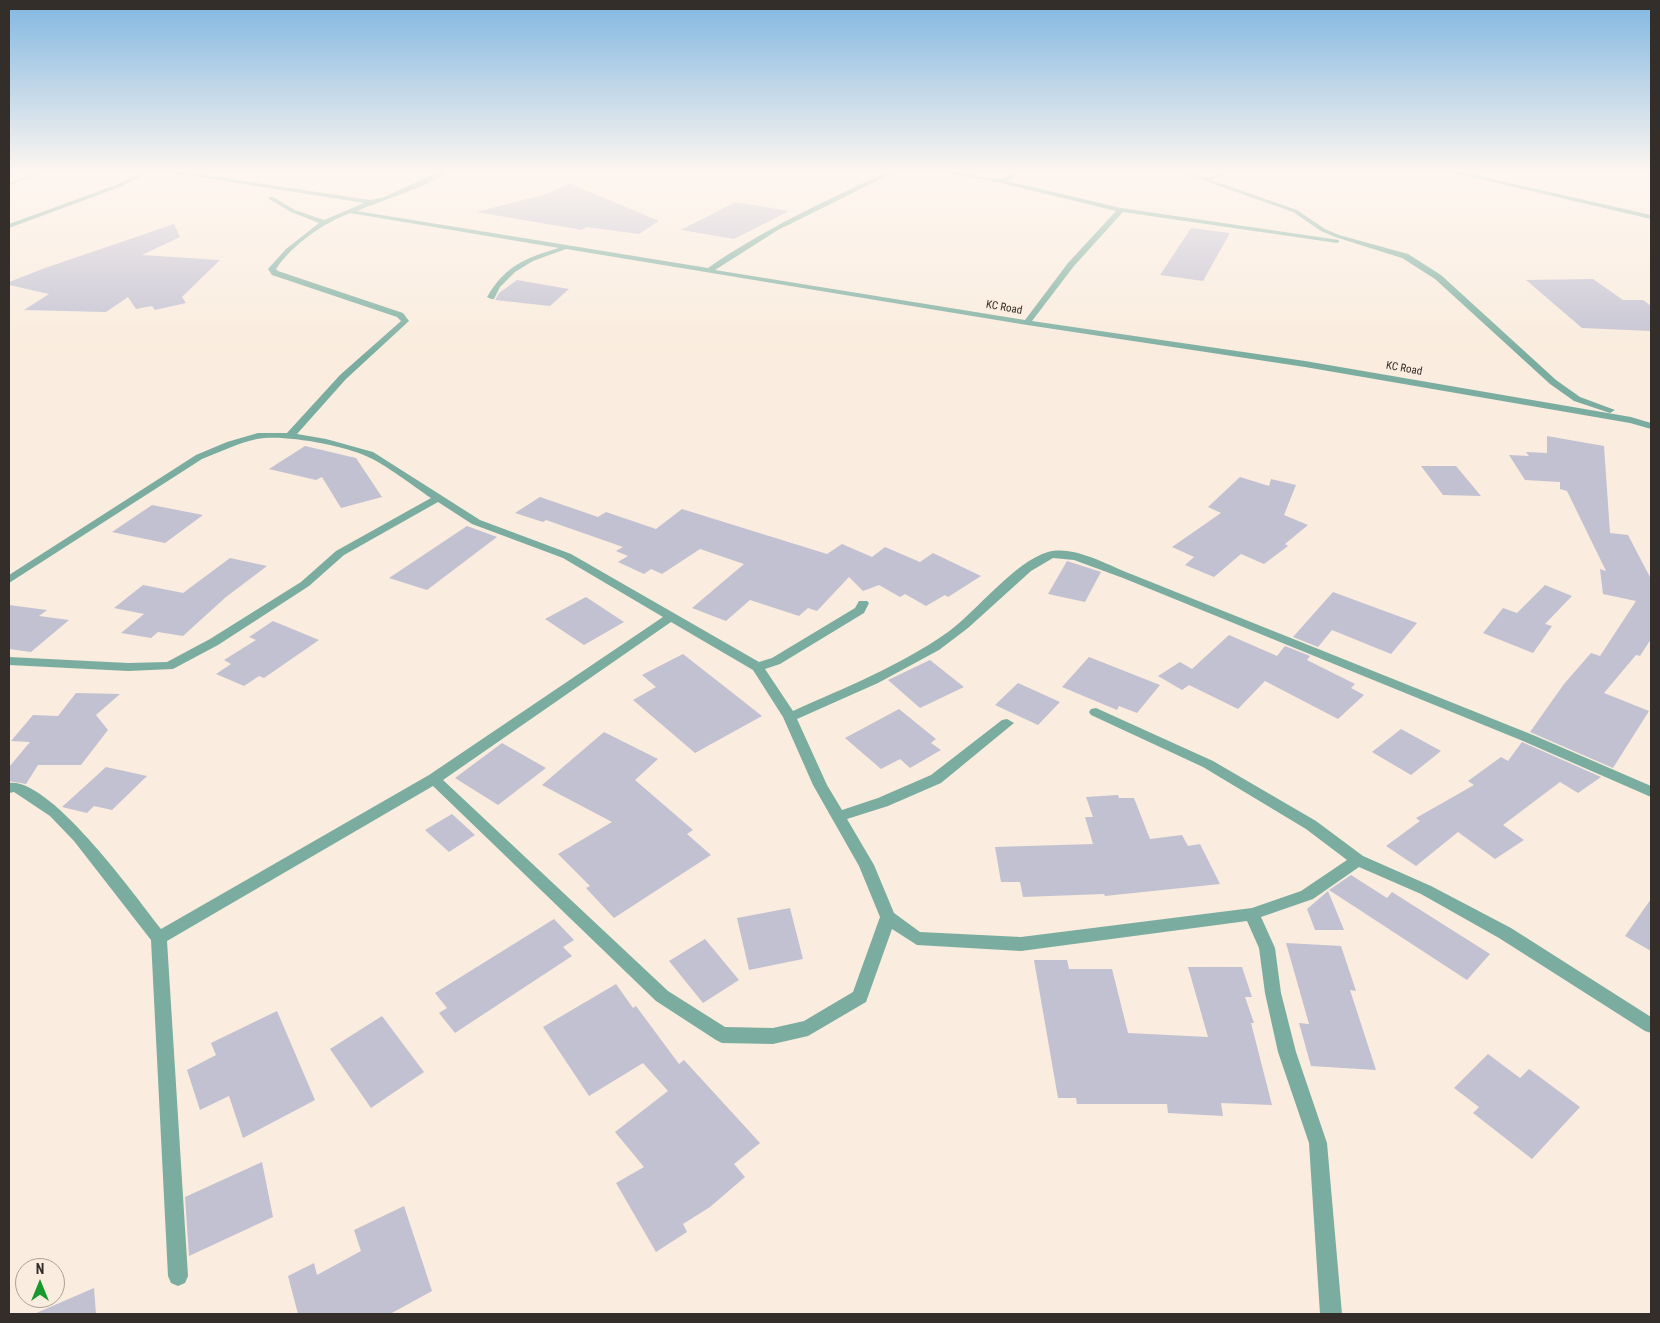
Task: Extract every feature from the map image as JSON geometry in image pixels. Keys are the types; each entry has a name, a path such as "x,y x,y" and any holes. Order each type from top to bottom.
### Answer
{"street":[{"path":"290,436 344,377 401,326 405,320 400,315 276,273 272,270 275,264 311,234"},
{"name":"KC Road","path":"481,234 1026,323 1305,364 1631,420 1651,426"},
{"path":"710,270 766,234"},
{"path":"1026,323 1059,276 1097,234"},
{"path":"1289,234 1362,244"},
{"path":"1333,234 1404,256 1438,277 1554,382 1577,399 1651,420"},
{"path":"492,297 500,280 513,270 527,261 566,248"},
{"path":"9,580 199,458 230,444 258,436 290,436 326,442 370,454 476,522 567,556 758,667 790,717 820,785 866,865 888,917 917,938 1021,944 1252,914 1307,895 1358,860"},
{"path":"9,661 128,667 169,666 214,642 304,584 340,552 438,498"},
{"path":"790,717 911,661 953,635 1035,562 1052,554 1072,556 1127,576 1502,727 1651,792"},
{"path":"758,667 776,661 860,610 863,603"},
{"path":"159,938 434,779 672,616"},
{"path":"1096,712 1208,764 1311,825 1358,860 1426,890 1505,933 1651,1026"},
{"path":"838,817 883,802 936,779 1008,723"},
{"path":"434,779 662,996 722,1034 773,1036 808,1028 860,997 888,917"},
{"path":"9,788 16,787 55,812 79,837 159,938 178,1276"},
{"path":"1252,914 1267,948 1274,993 1288,1052 1318,1143 1331,1314"}],"building":[{"path":"145,234 178,234 180,237 142,255 220,260 182,297 186,303 155,310 152,306 136,309 128,297 106,312 24,310 49,294 9,285 9,282"},
{"path":"703,234 744,234 734,239"},
{"path":"1187,234 1230,234 1203,281 1160,275"},
{"path":"1593,279 1623,300 1643,300 1651,306 1651,331 1582,328 1526,280"},
{"path":"517,280 569,289 550,306 495,300 499,293"},
{"path":"1547,436 1604,446 1610,533 1628,535 1651,579 1651,639 1640,656 1636,655 1604,693 1649,711 1613,768 1530,732 1564,684 1591,653 1600,656 1636,601 1603,594 1600,569 1606,571 1567,491 1560,489 1560,482 1525,480 1509,455 1529,456 1526,452 1547,453"},
{"path":"305,446 356,458 382,497 341,508 322,477 316,480 269,469"},
{"path":"1421,466 1456,466 1481,496 1443,495"},
{"path":"1240,477 1269,486 1271,479 1296,485 1284,515 1308,525 1285,544 1288,546 1264,564 1241,554 1214,577 1185,565 1194,557 1172,547 1221,513 1208,507"},
{"path":"540,497 598,517 606,512 656,529 682,509 827,554 842,544 872,557 885,547 920,562 933,553 981,576 948,597 945,595 926,606 905,594 900,597 879,585 863,591 849,577 817,611 808,608 799,616 750,600 726,621 692,608 744,564 700,549 662,574 651,569 644,574 618,562 628,556 616,551 623,547 546,520 543,522 515,513"},
{"path":"152,505 203,515 165,543 112,532"},
{"path":"467,526 497,537 427,590 389,578"},
{"path":"230,558 267,566 226,597 183,636 158,632 151,638 121,633 144,614 114,608 143,585 183,593"},
{"path":"1067,561 1101,572 1085,602 1048,594"},
{"path":"1545,585 1572,596 1545,624 1552,626 1533,653 1483,633 1503,608 1517,613"},
{"path":"1333,592 1417,623 1391,654 1332,630 1318,647 1293,637"},
{"path":"586,597 624,622 584,645 545,619"},
{"path":"9,605 47,610 39,616 69,620 31,652 9,649"},
{"path":"273,621 319,640 264,678 259,676 244,686 216,674 231,664 224,660 256,640 249,637"},
{"path":"1229,635 1277,656 1285,646 1310,656 1307,660 1355,684 1351,688 1364,695 1338,719 1265,681 1238,709 1189,685 1182,690 1158,676 1180,662 1192,669"},
{"path":"683,654 762,716 695,753 633,700 656,687 642,675"},
{"path":"1089,657 1160,685 1137,713 1119,706 1117,710 1062,687"},
{"path":"930,660 964,687 920,708 888,680"},
{"path":"1018,683 1060,702 1038,725 995,705"},
{"path":"76,693 120,694 96,715 108,730 81,765 38,765 26,784 9,781 9,767 30,742 11,741 33,715 58,716"},
{"path":"899,709 936,739 931,743 941,750 910,768 900,759 881,769 845,738"},
{"path":"1401,729 1441,751 1411,775 1372,752"},
{"path":"604,732 658,759 635,780 693,830 687,834 711,855 614,918 586,888 590,886 558,854 612,822 542,785"},
{"path":"1522,742 1601,777 1578,793 1560,782 1503,825 1524,840 1495,859 1458,832 1416,866 1386,846 1420,821 1416,818 1474,785 1468,781 1501,757 1508,761"},
{"path":"502,743 546,768 498,805 455,778"},
{"path":"106,767 147,776 112,810 94,806 87,813 62,807"},
{"path":"1118,795 1119,798 1134,798 1150,839 1182,835 1188,846 1200,844 1220,884 1105,896 1104,894 1023,897 1020,882 1001,882 995,847 1093,844 1085,817 1093,817 1086,797"},
{"path":"452,814 475,835 449,852 425,830"},
{"path":"1351,875 1387,898 1392,892 1490,954 1467,980 1329,890"},
{"path":"1328,891 1344,930 1315,930 1307,909"},
{"path":"1651,899 1651,951 1625,936"},
{"path":"790,908 803,959 749,970 737,918"},
{"path":"554,919 574,940 563,947 572,956 455,1033 439,1013 447,1008 435,993"},
{"path":"705,939 739,980 703,1003 669,961"},
{"path":"1286,943 1341,946 1356,991 1350,990 1376,1070 1311,1066 1299,1023 1309,1024"},
{"path":"1034,960 1067,960 1069,969 1112,969 1128,1033 1208,1037 1188,967 1242,967 1252,997 1245,997 1254,1023 1251,1023 1272,1105 1221,1103 1223,1116 1168,1113 1167,1104 1077,1104 1076,1098 1058,1098"},
{"path":"616,984 633,1008 636,1006 679,1064 684,1060 760,1143 734,1164 745,1177 710,1207 683,1224 687,1232 656,1252 616,1183 644,1167 615,1132 668,1091 643,1063 589,1096 543,1027"},
{"path":"277,1011 315,1100 243,1138 229,1096 200,1110 187,1070 216,1055 211,1043"},
{"path":"382,1016 424,1072 371,1108 330,1049"},
{"path":"1488,1054 1520,1078 1529,1069 1580,1107 1532,1159 1473,1113 1479,1107 1454,1088"},
{"path":"262,1162 273,1217 189,1256 185,1197"},
{"path":"404,1206 432,1291 390,1314 298,1314 288,1276 314,1263 317,1275 361,1251 354,1230"},
{"path":"94,1288 96,1314 34,1314 48,1308 65,1308 65,1301"}]}
